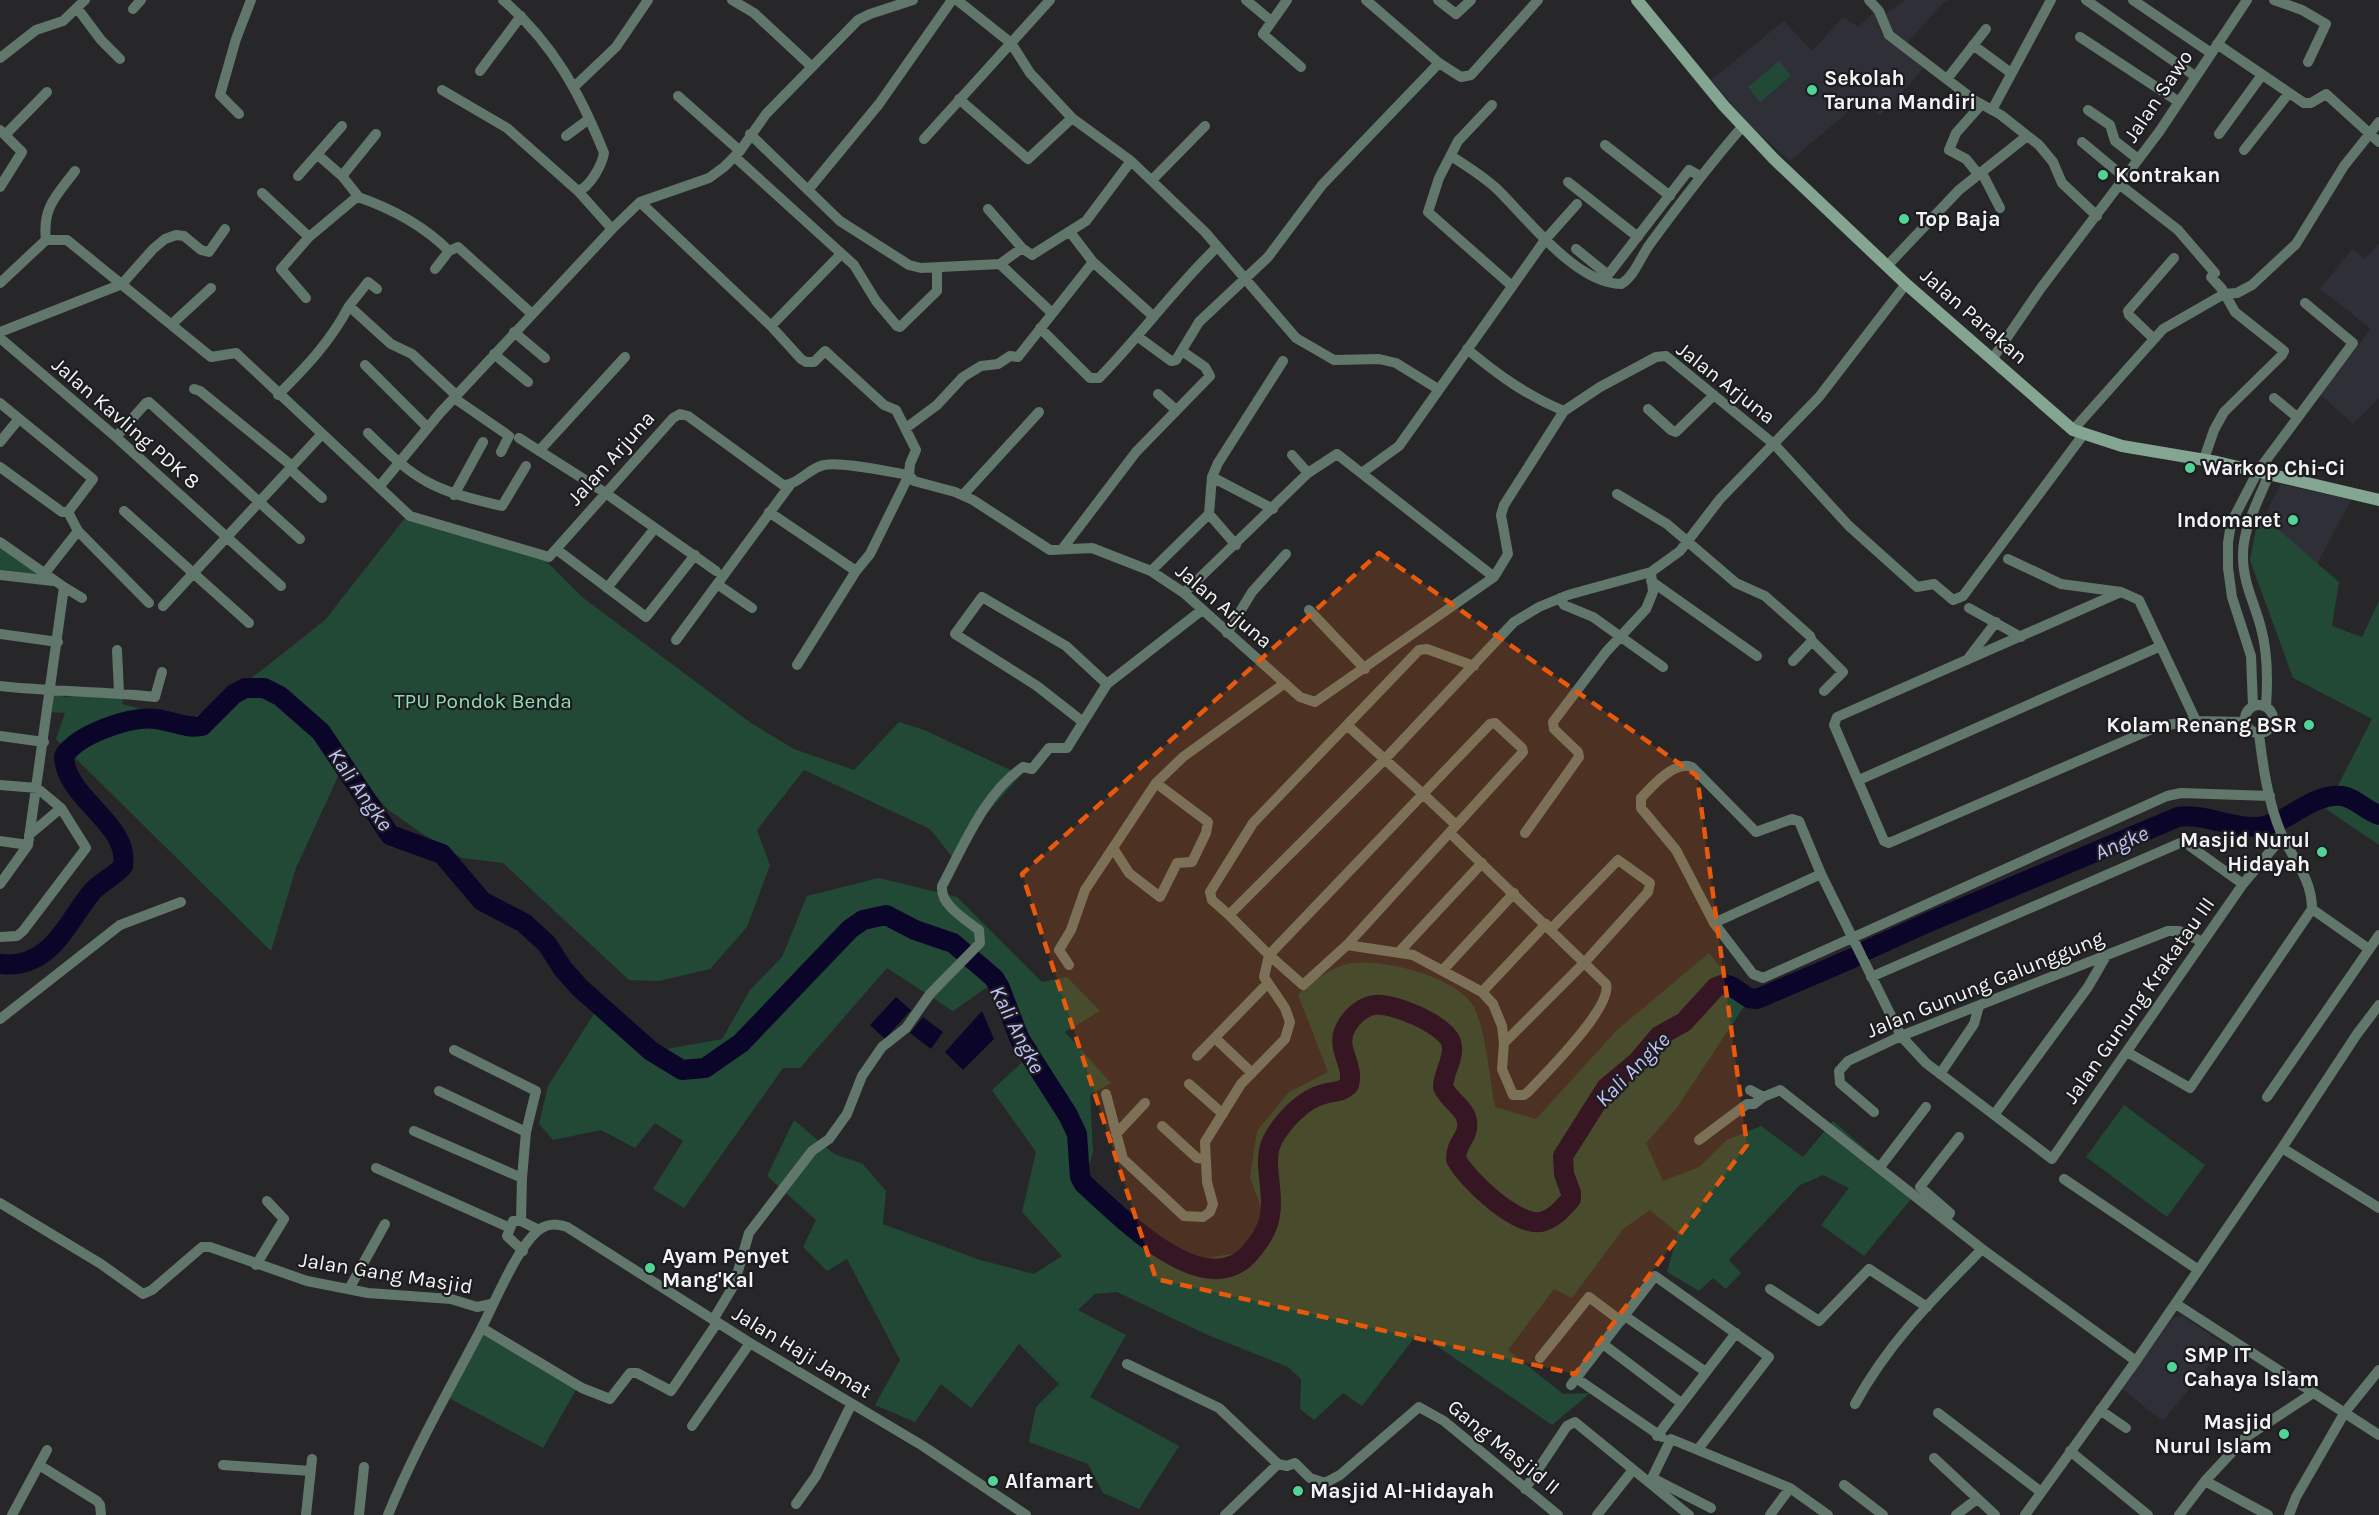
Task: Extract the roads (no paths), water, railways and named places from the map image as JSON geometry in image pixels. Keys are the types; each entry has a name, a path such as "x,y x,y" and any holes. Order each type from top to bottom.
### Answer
{"street":[{"path":"239,114 220,94 236,39 251,0"},
{"path":"502,0 521,16 555,56 574,86 604,155 597,171 583,189 578,191"},
{"path":"574,86 616,47 648,0"},
{"path":"732,0 754,13 811,66"},
{"path":"379,487 427,427 514,332 640,202 709,178 737,154 750,134 811,66 858,20 877,5 913,0"},
{"path":"808,190 879,104 952,0"},
{"path":"957,0 1011,43 1030,73 1072,118 1131,161 1205,232 1216,248 1246,279 1296,339 1340,362 1387,359 1438,389"},
{"path":"924,139 1050,0"},
{"path":"1246,0 1270,20"},
{"path":"1287,0 1270,20 1263,35 1301,67"},
{"path":"1366,0 1439,63 1461,77 1471,75 1538,0"},
{"path":"1438,0 1456,14 1471,0"},
{"name":"Jalan Parakan","path":"1637,0 1742,126 1906,284 2078,433 2138,450 2204,459 2379,500"},
{"path":"1869,0 1879,11 1889,35 2027,136 2050,158 2062,183 2097,216"},
{"path":"2000,208 1981,174 1966,159 1949,150 1956,133 1986,107 2011,73 2051,0"},
{"path":"2086,0 2195,76"},
{"path":"2133,0 2308,104 2326,94 2379,142"},
{"name":"Jalan Sawo","path":"1993,358 2041,288 2097,216 2179,102 2247,0"},
{"path":"2274,0 2302,10 2326,24 2308,62"},
{"path":"0,58 27,36 63,21 81,4 101,40 120,59"},
{"path":"480,71 521,16"},
{"path":"1947,79 1986,29"},
{"path":"2080,37 2179,102"},
{"path":"1973,45 2011,73"},
{"path":"1137,336 1171,361 1176,360 1198,322 1246,279 1275,249 1322,185 1439,63"},
{"path":"2219,134 2262,75"},
{"path":"442,90 507,128 578,191 612,229"},
{"path":"0,187 22,152 2,132 47,92"},
{"path":"2244,150 2289,93"},
{"path":"678,96 854,265 876,301 898,327 937,291 937,268"},
{"path":"959,99 1028,159 1072,118"},
{"path":"1492,105 1458,141 1439,178 1428,212 1512,286"},
{"path":"2088,110 2110,125 2115,141 2138,159"},
{"path":"566,136 589,119"},
{"path":"1775,446 1842,519 1917,587 1934,584 1953,600 1963,597 2078,433 2153,338 2172,323 2224,294 2237,293 2252,285 2296,244 2330,186 2379,122"},
{"path":"298,176 342,126"},
{"path":"1152,180 1205,126"},
{"path":"1451,156 1497,189 1545,240 1592,275 1613,284 1623,284 1700,176 1742,126"},
{"path":"342,176 376,134"},
{"path":"750,134 840,221 898,260 915,267 937,268 1000,264 1022,248"},
{"path":"1887,266 1959,190 2027,136"},
{"path":"2082,142 2188,239 2215,273 2211,277 2235,312 2284,352 2223,412 2204,459"},
{"path":"1605,145 1670,196"},
{"path":"318,155 342,176 358,197 388,207 430,232 449,251"},
{"path":"988,209 1022,248 1032,255 1086,221 1131,161"},
{"path":"1576,249 1608,274 1689,170 1700,176"},
{"path":"46,240 45,217 49,207 75,171"},
{"path":"1568,182 1638,237"},
{"path":"262,193 309,237"},
{"path":"306,298 280,270 309,237 358,197"},
{"path":"640,202 806,362 814,362 825,351 884,405 896,410 916,450 909,464 909,475 870,554 856,571 797,665"},
{"path":"1363,472 1396,449 1545,240 1577,204"},
{"path":"0,332 122,284 165,239 176,235 184,236 201,250 209,252 225,229"},
{"path":"1070,232 1093,262 1153,316"},
{"path":"0,283 46,240 67,240 173,323 212,357 236,353 278,395 410,516 553,553 646,617 695,555"},
{"path":"435,269 455,246 532,314"},
{"path":"1040,328 1090,378 1095,380 1123,354 1182,281 1216,248"},
{"path":"771,326 841,255"},
{"path":"2153,338 2128,315 2128,311 2174,258"},
{"path":"906,428 937,405 963,377 981,366 998,364 1010,356 1018,357 1093,262"},
{"path":"1000,264 1052,313"},
{"path":"278,395 311,363 368,282 377,289"},
{"name":"Jalan Arjuna","path":"1229,915 1385,759 1514,622 1560,598 1651,576 1670,561 1689,541 1720,499 1775,446 1837,377 1906,284"},
{"path":"173,323 211,288"},
{"path":"2253,706 2251,656 2232,597 2228,568 2228,543 2232,523 2297,417 2353,343 2306,303"},
{"path":"349,306 392,344 412,354 455,397 508,436 501,452"},
{"path":"514,332 545,358"},
{"name":"Jalan Kavling PDK 8","path":"0,338 116,437 281,586"},
{"path":"1467,349 1506,381 1530,396 1564,411"},
{"path":"1063,548 1136,452 1175,409 1204,385 1210,376 1205,367 1182,351"},
{"path":"494,354 528,382"},
{"name":"Jalan Arjuna","path":"553,553 604,492 673,418 680,414 688,416 783,485 790,485 809,471 827,464 909,475 915,481 963,495 1050,550 1092,548 1152,571 1184,593 1300,697 1315,702 1494,577 1508,555 1501,515 1504,505 1564,411 1600,387 1659,356 1666,356 1775,446"},
{"path":"539,450 625,357"},
{"path":"1152,571 1209,514 1212,477 1218,463 1283,362"},
{"path":"365,365 427,427"},
{"path":"194,389 200,391 291,467 322,498"},
{"path":"1158,394 1175,409"},
{"path":"1648,409 1676,432 1714,395"},
{"path":"2274,398 2297,417"},
{"path":"116,437 149,402 300,539"},
{"path":"0,403 93,479 68,512"},
{"path":"963,495 1040,412"},
{"path":"0,442 18,420"},
{"path":"368,433 398,463 430,486 454,495 502,506 526,466"},
{"path":"163,606 321,435"},
{"path":"519,438 604,492 716,571"},
{"path":"454,495 483,442"},
{"path":"1184,593 1308,473 1337,454 1363,472 1494,577"},
{"path":"1292,455 1308,473"},
{"path":"0,467 62,512 68,512"},
{"path":"2264,473 2247,528 2242,558 2248,590 2261,627 2266,652 2266,706 2273,713 2274,723 2268,731 2259,734 2250,730 2245,722 2246,712 2253,706 2266,706"},
{"path":"1212,477 1273,509"},
{"path":"676,640 790,485"},
{"path":"1617,494 1655,515 1689,541 1736,583 1765,596 1810,636 1812,641 1843,672 1824,691"},
{"path":"124,511 249,623"},
{"path":"68,512 78,531 149,603"},
{"path":"769,512 856,571"},
{"path":"1209,514 1236,545"},
{"path":"607,588 655,528"},
{"path":"45,573 78,531"},
{"path":"0,542 82,598"},
{"path":"1227,633 1252,592 1286,554"},
{"path":"2008,559 2061,584 2121,592 2141,602 2196,721"},
{"path":"0,575 60,584"},
{"path":"1525,833 1579,757 1578,752 1554,729 1553,723 1619,637 1649,604 1653,592 1651,576"},
{"path":"1651,576 1757,656"},
{"path":"28,840 58,642 60,584"},
{"path":"717,584 752,608"},
{"path":"2121,592 1837,717 1834,725 1884,841 1889,843 2159,726 2196,721 2245,722"},
{"path":"1083,723 1037,686 955,634 982,597 1066,646 1107,684"},
{"path":"1560,598 1564,605 1593,617 1663,667"},
{"path":"1969,608 2021,637"},
{"path":"482,1328 582,1388 610,1399 630,1373 637,1373 670,1390 715,1321 734,1285 749,1233 812,1151 829,1139 847,1114 862,1076 882,1047 906,1028 930,994 963,963 980,943 979,930 945,901 941,893 942,886 984,808 1010,776 1023,767 1032,768 1048,748 1067,748 1107,684 1132,662 1202,610"},
{"path":"1309,610 1365,669"},
{"path":"1966,661 1996,622"},
{"path":"0,634 58,642"},
{"path":"1793,661 1812,641"},
{"path":"1859,780 2161,646"},
{"path":"1106,1094 1123,1159 1184,1216 1203,1217 1210,1212 1213,1204 1205,1142 1241,1084 1285,1039 1290,1022 1285,1008 1263,977 1269,955 1490,724 1497,724 1522,748 1523,753 1347,945 1303,985 1269,955 1212,900 1210,892 1253,823 1422,649 1474,666"},
{"path":"117,650 118,693"},
{"path":"0,686 51,692 156,696 162,672"},
{"path":"1069,966 1059,950 1071,930 1085,890 1156,783 1183,757 1285,684"},
{"path":"1347,725 1423,794 1482,863 1585,962 1606,984 1606,994 1585,1031 1524,1095 1513,1095 1504,1078 1504,1042 1497,1012 1482,992 1443,970 1400,951 1347,945"},
{"path":"2127,1052 2190,1088 2312,909 2310,887 2281,833 2275,815 2263,769 2259,734"},
{"path":"0,736 44,742"},
{"path":"2106,956 2088,987 1994,1115 1940,1074 1901,1036 1852,939 1821,874 1800,821 1792,819 1756,832 1692,767 1683,764 1676,767 1642,796 1639,804 1676,850 1714,923 1753,974 1759,977 1852,939 2167,796 2181,793 2270,796"},
{"path":"1113,848 1129,873 1160,897 1177,863 1192,862 1206,833 1208,822 1156,783"},
{"path":"0,784 37,788 61,808 85,844 85,852 23,931 17,936 0,937"},
{"path":"0,884 28,840 61,808"},
{"name":"Jalan Gunung Krakatau III","path":"1994,1115 2052,1159 2281,833"},
{"path":"0,841 28,840"},
{"path":"1871,977 2180,843 2187,844 2243,884"},
{"path":"1482,992 1617,861 1621,860 1650,883 1648,892 1585,962 1504,1042"},
{"path":"1400,951 1482,863"},
{"path":"1714,923 1821,874"},
{"path":"1443,970 1514,893"},
{"path":"0,1019 120,924 181,902"},
{"path":"2312,909 2369,949"},
{"name":"Jalan Gunung Galunggung","path":"1874,1112 1843,1088 1840,1083 1839,1071 1848,1061 1901,1036 2172,930 2203,942"},
{"path":"2267,1097 2379,935"},
{"path":"1197,1056 1268,983"},
{"path":"2025,1515 2176,1304 2197,1269 2379,1005"},
{"path":"1940,1074 1974,1024 1979,1006"},
{"path":"1215,1038 1252,1073"},
{"path":"454,1050 535,1089 536,1094 526,1132 521,1221"},
{"path":"1189,1084 1223,1114"},
{"path":"1750,1090 1763,1097"},
{"path":"1699,1140 1747,1104 1754,1104 1763,1097 1780,1090 1982,1249 2136,1361"},
{"path":"439,1091 526,1132"},
{"path":"1116,1134 1145,1103"},
{"path":"1880,1167 1926,1107"},
{"path":"1162,1126 1197,1158 1206,1159"},
{"path":"414,1131 522,1179"},
{"path":"1945,1220 1950,1213 1920,1186 1959,1137"},
{"path":"2282,1148 2379,1208"},
{"path":"376,1168 508,1227"},
{"path":"2064,1179 2197,1269"},
{"path":"256,1265 285,1219 267,1201"},
{"name":"Jalan Gang Masjid","path":"0,1203 100,1264 143,1294 152,1290 202,1247 210,1247 295,1279 383,1295 451,1299 477,1307 491,1304"},
{"path":"388,1515 420,1439 482,1328 491,1304 538,1230 521,1221 513,1221 508,1227 507,1236 523,1251"},
{"path":"349,1289 385,1224"},
{"name":"Jalan Haji Jamat","path":"538,1230 552,1224 567,1227 750,1343 923,1446 1026,1515"},
{"path":"1855,1404 1890,1347 1982,1249"},
{"path":"1770,1288 1819,1321 1869,1269 1927,1306"},
{"path":"1699,1448 1769,1357 1655,1276 1574,1382 1657,1436 1699,1448 1790,1488 1828,1515"},
{"path":"1540,1358 1589,1297 1706,1372"},
{"path":"2176,1304 2379,1435"},
{"path":"1657,1436 1736,1333"},
{"path":"692,1426 750,1343"},
{"path":"1603,1344 1681,1403"},
{"path":"1127,1364 1219,1408 1278,1464 1225,1515"},
{"path":"2289,1515 2296,1497 2345,1412 2379,1370"},
{"path":"2179,1515 2205,1481 2251,1432 2313,1393"},
{"path":"796,1504 816,1476 851,1405"},
{"name":"Gang Masjid II","path":"1278,1464 1287,1466 1295,1463 1310,1478 1325,1483 1340,1475 1419,1407 1444,1420 1558,1515"},
{"path":"2100,1410 2126,1428"},
{"path":"1938,1413 2041,1492"},
{"path":"1525,1489 1570,1422 1578,1423 1632,1471 1689,1515"},
{"path":"1671,1439 1652,1478 1711,1508"},
{"path":"16,1514 47,1450"},
{"path":"2070,1451 2140,1513"},
{"path":"1934,1458 1995,1515"},
{"path":"39,1465 97,1501 102,1509 101,1515"},
{"path":"223,1465 311,1465 306,1515"},
{"path":"359,1515 364,1467"},
{"path":"1598,1515 1632,1471"},
{"path":"2205,1481 2268,1515"},
{"path":"1844,1485 1883,1515"},
{"path":"1770,1515 1790,1488"},
{"path":"1956,1515 1977,1499"}],"waterway":[{"name":"Kali Angke","path":"0,964 17,964 43,953 64,932 91,893 123,866 123,851 117,837 75,785 67,771 64,756 71,748 92,734 133,720 156,719 185,726 202,726 234,694 245,688 264,688 280,696 321,732 390,835 442,854 482,901 524,923 547,944 563,969 580,988 651,1051 682,1070 705,1068 741,1043 850,929 863,920 886,915 915,930 953,943 994,978 1000,988 1020,1040 1068,1115 1077,1134 1080,1177 1084,1184 1139,1233 1162,1249 1185,1262 1208,1269 1229,1267 1248,1255 1262,1236 1269,1221 1271,1206 1268,1157 1273,1139 1282,1125 1301,1106 1316,1097 1340,1091 1349,1085 1350,1077 1343,1049 1343,1035 1351,1020 1365,1008 1374,1005 1393,1007 1417,1016 1439,1028 1446,1035 1451,1042 1452,1053 1443,1087 1467,1121 1466,1132 1456,1159 1470,1178 1493,1200 1519,1217 1541,1222 1554,1216 1571,1199 1564,1174 1563,1156 1606,1088 1637,1062 1659,1036 1684,1022 1716,987 1724,984 1731,986 1749,998 1757,999 1853,958"},
{"name":"Angke","path":"1867,950 2178,817 2198,817 2256,827 2278,821 2308,804 2330,796 2352,799 2379,815"}],"place":[{"name":"Sekolah Taruna Mandiri","path":"1812,90"},
{"name":"Kontrakan","path":"2103,175"},
{"name":"Top Baja","path":"1904,219"},
{"name":"Warkop Chi-Ci","path":"2190,468"},
{"name":"Indomaret","path":"2293,520"},
{"name":"Kolam Renang BSR","path":"2309,725"},
{"name":"Masjid Nurul Hidayah","path":"2322,852"},
{"name":"Ayam Penyet Mang'Kal","path":"650,1268"},
{"name":"SMP IT Cahaya Islam","path":"2172,1367"},
{"name":"Masjid Nurul Islam","path":"2284,1434"},
{"name":"Alfamart","path":"993,1481"},
{"name":"Masjid Al-Hidayah","path":"1298,1491"}],"park label":[{"name":"TPU Pondok Benda","path":"483,701"}]}
